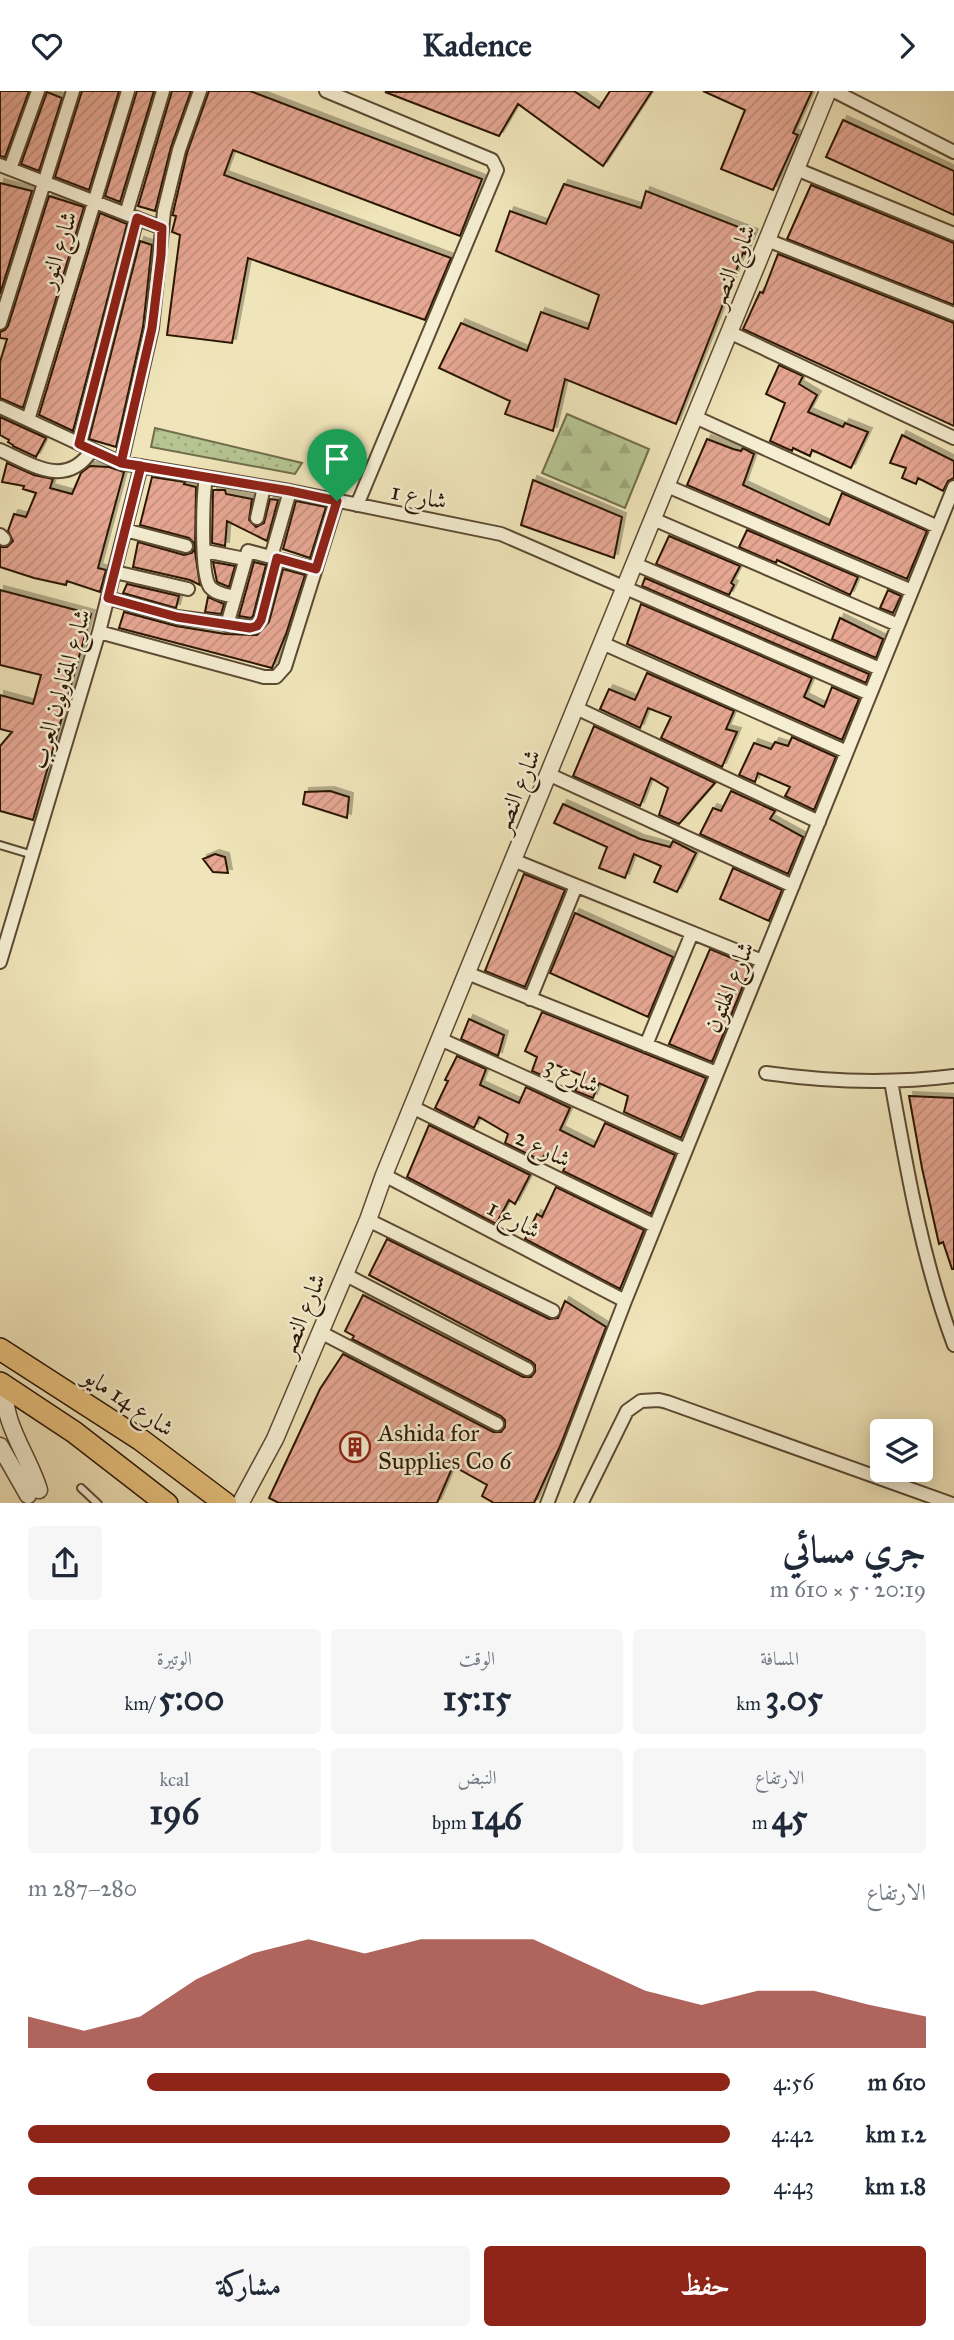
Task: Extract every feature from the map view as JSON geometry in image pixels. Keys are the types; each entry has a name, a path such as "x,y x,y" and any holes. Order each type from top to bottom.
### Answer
{"main road":[{"name":"شارع 14 مايو","path":"0,1349 141,1440 226,1503"},
{"path":"3,1385 74,1432 167,1503"}],"street":[{"path":"38,91 5,167 162,228"},
{"path":"0,323 73,91"},
{"name":"شارع النور","path":"28,420 128,91"},
{"path":"79,444 163,91"},
{"path":"121,463 152,328 162,228 179,150 200,91"},
{"path":"326,91 486,157 496,164 497,170 357,505"},
{"name":"شارع النصر","path":"240,1503 275,1439 368,1220 384,1175 828,91"},
{"path":"834,91 954,152"},
{"path":"796,169 954,234"},
{"path":"767,240 954,314"},
{"path":"729,332 954,438"},
{"name":"شارع 1","path":"0,407 121,463 290,491 501,534 870,694"},
{"path":"695,417 938,527"},
{"path":"0,450 40,468 60,472 79,465 92,450"},
{"name":"شارع المقاولون العرب","path":"0,962 99,632 141,466"},
{"path":"206,477 202,515 205,573 209,585 219,593 235,597"},
{"path":"667,486 912,591"},
{"path":"257,518 264,487"},
{"name":"شارع الهلتون","path":"547,1503 655,1226 954,487"},
{"path":"108,598 177,617 250,628 257,626 261,620 290,491"},
{"path":"99,632 264,677 276,677 285,667 337,501"},
{"path":"653,519 898,625"},
{"path":"125,530 186,546"},
{"path":"205,551 245,559"},
{"path":"227,625 249,551 316,569"},
{"path":"635,564 880,670"},
{"path":"115,572 188,589"},
{"path":"602,643 847,752"},
{"path":"576,708 819,822"},
{"path":"548,774 793,885"},
{"path":"513,860 762,961"},
{"path":"530,999 576,885"},
{"path":"646,1045 692,933"},
{"path":"467,974 717,1073"},
{"name":"شارع 3","path":"440,1039 686,1150"},
{"path":"766,1073 828,1080 891,1081 954,1076"},
{"path":"891,1081 921,1236 954,1345"},
{"name":"شارع 2","path":"412,1107 655,1226"},
{"name":"شارع 1","path":"384,1175 625,1301"},
{"path":"368,1220 553,1311"},
{"path":"344,1274 527,1369"},
{"path":"320,1332 497,1425"},
{"path":"3,1385 5,1417 36,1499"},
{"path":"582,1503 622,1418 633,1405 650,1399 667,1402 952,1503"},
{"path":"0,1446 36,1499"}],"lane":[{"path":"0,845 33,855"},
{"path":"81,1488 98,1503"}],"green space":[{"path":"567,414 649,449 625,508 542,473"},
{"path":"155,428 302,463 295,474 151,447"}],"building":[{"path":"0,91 29,91 5,157 0,156"},
{"path":"82,91 119,91 89,190 55,177"},
{"path":"137,91 154,91 120,202 105,196"},
{"path":"172,91 191,91 171,147 155,211 138,206"},
{"path":"209,91 250,91 482,179 460,236 233,150 224,175 451,258 425,320 248,258 232,343 167,335 180,235 172,232 176,216 172,215 187,153"},
{"path":"574,91 599,108 610,91 652,91 603,166 518,104 499,136 385,92"},
{"path":"703,91 812,91 793,133 798,135 773,190 721,169 745,110"},
{"path":"47,92 62,98 39,171 21,164"},
{"path":"843,120 954,171 954,215 826,157"},
{"path":"0,183 32,191 0,294"},
{"path":"564,184 641,208 646,191 754,233 745,254 743,253 676,424 565,379 553,431 505,414 510,401 439,368 461,323 527,351 541,312 588,329 599,295 496,251 510,211 546,224"},
{"path":"811,185 954,243 954,305 787,239"},
{"path":"49,196 84,207 23,408 0,398 0,362 7,339 0,338 0,332 8,326"},
{"path":"100,213 127,224 73,431 39,415"},
{"path":"140,241 152,245 143,327 116,447 89,439"},
{"path":"778,254 954,323 954,426 743,329 760,292 763,293"},
{"path":"779,365 803,376 799,384 817,395 808,412 843,427 845,423 868,432 851,468 812,450 810,456 770,441 785,403 766,394"},
{"path":"0,417 46,438 36,457 13,446 0,435"},
{"path":"902,435 954,461 954,478 948,481 943,491 918,478 916,484 902,478 906,468 890,463"},
{"path":"707,439 741,451 743,448 754,454 743,485 829,525 842,493 927,531 907,579 687,485"},
{"path":"7,463 34,475 53,479 50,488 72,494 81,473 90,466 109,467 124,472 98,568 106,570 100,592 67,581 66,585 0,567 0,547 7,547 13,541 8,531 14,514 26,517 36,493 23,489 24,486 2,482"},
{"path":"152,477 185,482 184,484 196,487 195,552 200,585 190,580 133,567 138,542 184,555 192,553 195,548 189,538 140,525"},
{"path":"533,480 622,517 614,558 521,525"},
{"path":"213,490 225,490 226,494 252,499 249,520 256,527 264,523 270,499 278,500 267,541 227,521 225,546 212,543"},
{"path":"296,501 326,507 310,558 283,549"},
{"path":"747,530 858,577 850,595 777,560 776,563 739,547"},
{"path":"669,536 740,566 731,583 734,585 729,595 656,564"},
{"path":"213,562 235,566 229,587 217,582"},
{"path":"254,562 266,565 251,618 239,616"},
{"path":"283,569 305,575 272,668 119,628 124,612 176,626 225,634 257,635 269,622"},
{"path":"645,578 869,674 866,683 642,586"},
{"path":"127,584 179,596 176,608 123,593"},
{"path":"0,590 91,614 33,820 0,811 0,746 12,732 0,729 0,695 33,704 41,675 0,665"},
{"path":"888,590 901,596 893,613 880,608"},
{"path":"208,597 224,604 221,614 205,612"},
{"path":"641,604 812,678 804,697 824,707 832,687 859,699 842,740 627,644"},
{"path":"840,618 883,639 876,658 832,639"},
{"path":"647,673 734,711 726,729 737,732 722,767 661,738 671,717 648,708 640,728 600,709 609,689 635,700"},
{"path":"594,726 715,783 679,824 659,815 668,788 651,778 640,806 573,776"},
{"path":"792,737 836,757 814,810 785,796 790,787 758,773 755,782 739,775 754,743 771,749 775,742 788,746"},
{"path":"330,791 349,797 347,818 303,804 305,792"},
{"path":"731,791 775,811 770,819 803,837 788,874 700,834 713,808 721,811"},
{"path":"563,804 640,839 670,847 673,841 696,853 677,892 654,882 661,866 634,854 625,878 599,868 607,847 554,823"},
{"path":"215,854 225,857 228,873 213,872 203,859"},
{"path":"733,868 782,890 769,921 720,899"},
{"path":"524,874 565,890 525,987 485,971"},
{"path":"575,913 673,957 648,1017 550,973"},
{"path":"710,949 751,966 712,1062 669,1044"},
{"path":"542,1012 706,1078 681,1138 624,1112 628,1096 599,1083 593,1098 575,1091 583,1076 554,1064 546,1077 532,1071 537,1057 525,1051"},
{"path":"469,1019 504,1035 498,1056 461,1039"},
{"path":"457,1056 486,1069 480,1085 519,1103 526,1087 570,1108 560,1130 594,1147 605,1123 675,1155 651,1214 563,1171 565,1167 544,1156 542,1161 505,1143 508,1134 479,1117 474,1128 435,1108"},
{"path":"909,1096 954,1098 954,1269 943,1242 939,1244"},
{"path":"429,1125 530,1175 515,1204 509,1200 496,1224 407,1177"},
{"path":"556,1187 644,1230 620,1289 525,1239 537,1214 542,1217"},
{"path":"387,1239 549,1319 558,1318 565,1301 606,1327 561,1444 534,1503 494,1503 482,1496 487,1485 453,1466 437,1503 279,1503 269,1498 320,1389 343,1354 493,1432 501,1432 505,1427 505,1420 501,1416 352,1339 354,1336 345,1331 363,1295 523,1377 531,1377 535,1372 535,1365 531,1361 369,1275"}],"place":[{"name":"Ashida for Supplies Co 6","path":"355,1447"}],"route":[{"path":"337,501 290,491 121,463 79,444 137,218 162,228 161,255 152,328 121,463 141,466 108,598 177,617 250,628 257,626 261,620 277,558 316,569 337,501"}]}
